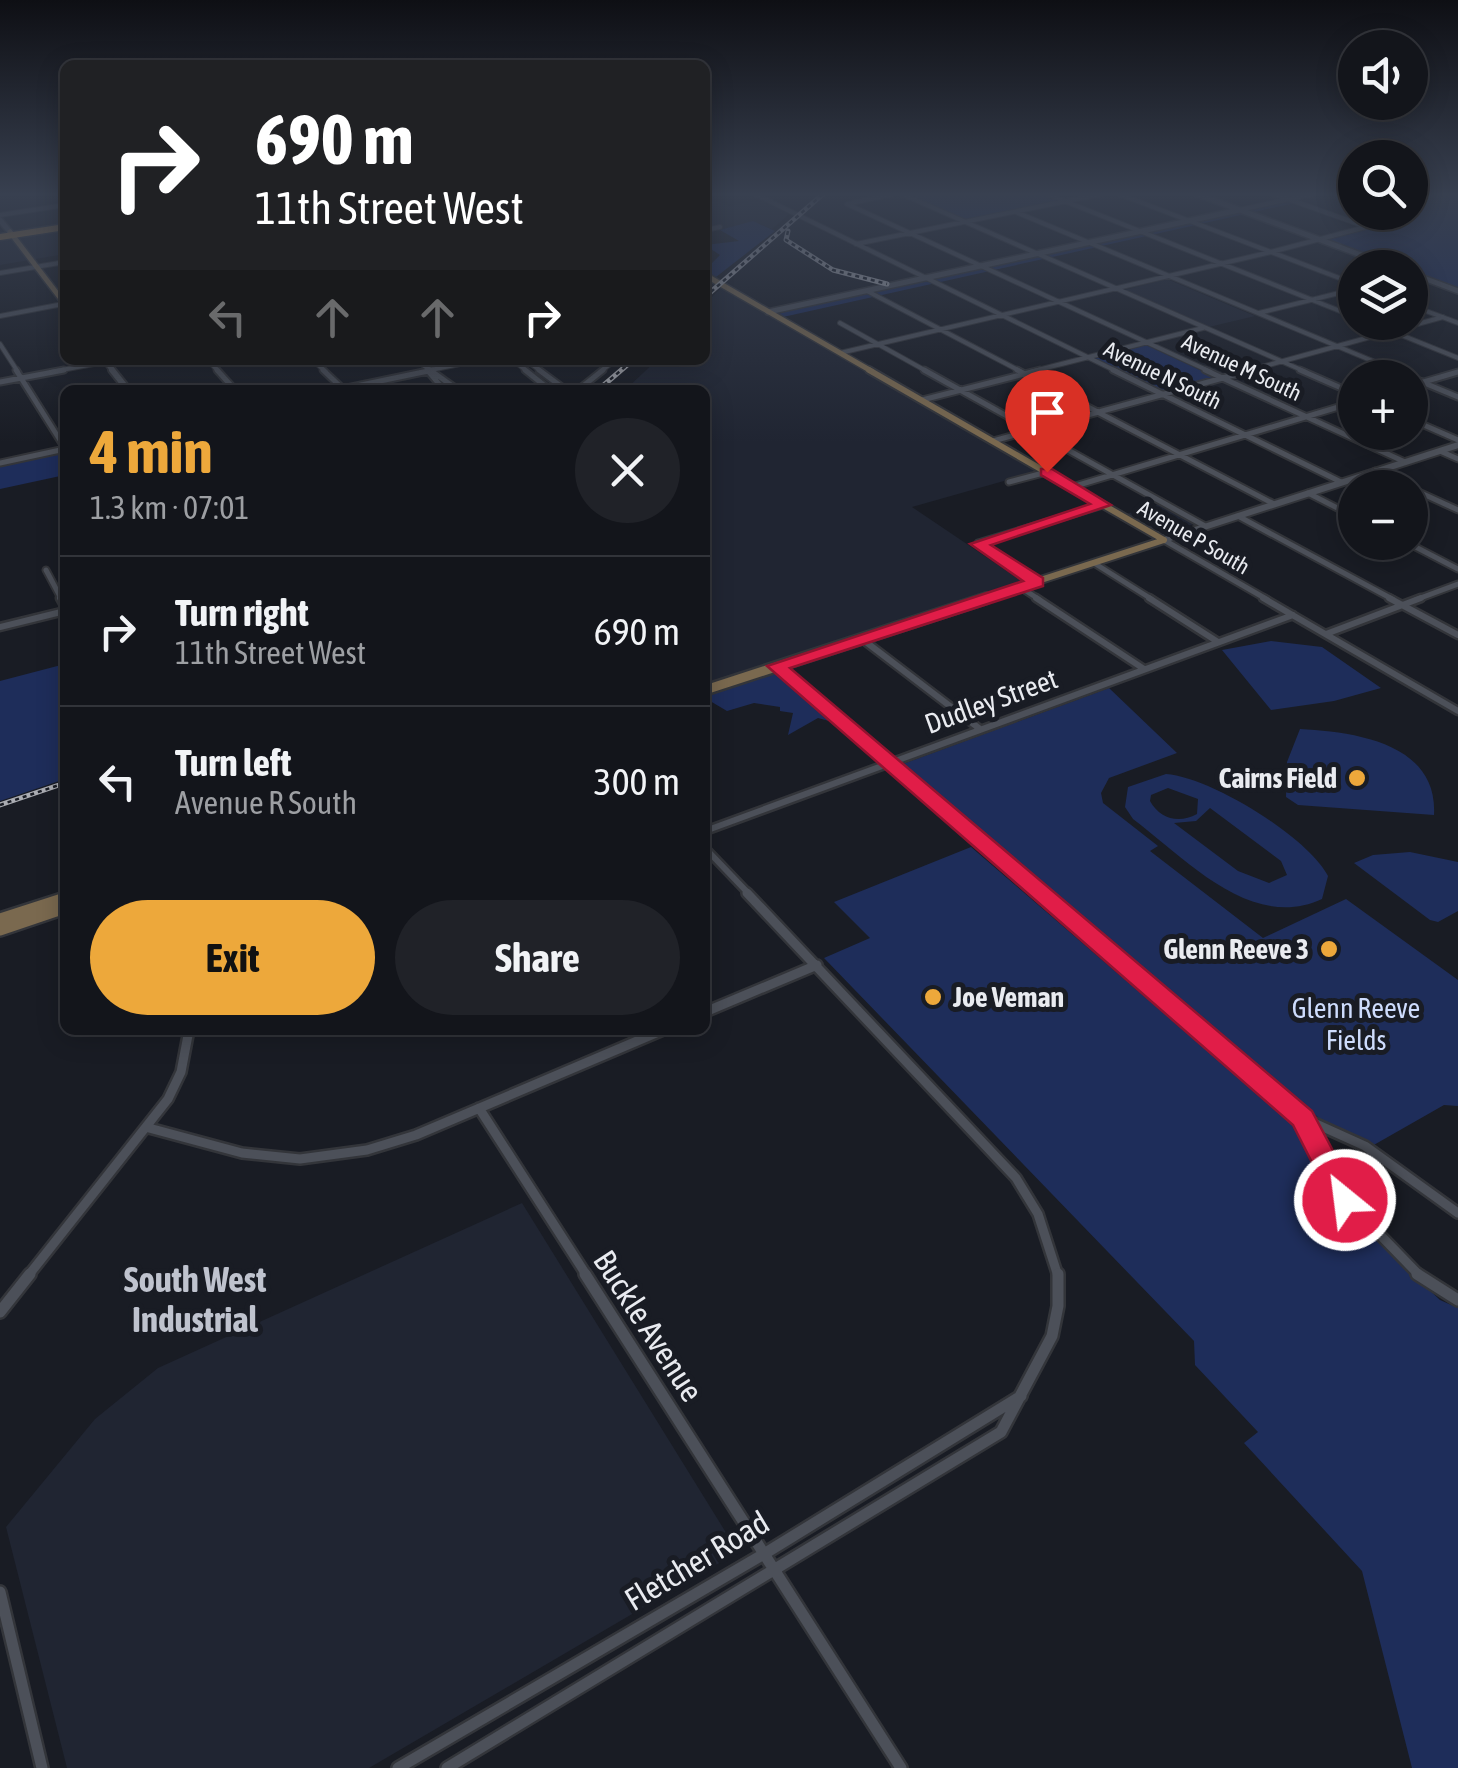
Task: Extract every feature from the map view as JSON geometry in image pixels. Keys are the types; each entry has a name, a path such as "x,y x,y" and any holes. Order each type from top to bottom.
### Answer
{"main road":[{"path":"43,277 60,300"},
{"name":"Avenue P South","path":"710,278 1164,540"},
{"path":"710,688 1164,540"},
{"path":"0,919 60,900"},
{"path":"0,930 60,910"}],"street":[{"name":"Avenue N South","path":"923,277 1338,481"},
{"path":"768,312 933,277"},
{"name":"Avenue M South","path":"1004,277 1405,462"},
{"path":"1088,277 1338,387"},
{"path":"840,354 1168,277"},
{"path":"1171,277 1371,360"},
{"path":"1253,277 1338,310"},
{"path":"1428,280 1458,290"},
{"path":"867,291 1274,504"},
{"path":"1259,314 1338,292"},
{"path":"0,316 60,306"},
{"path":"1428,312 1458,322"},
{"path":"1428,321 1443,317"},
{"path":"840,323 1205,526"},
{"path":"922,400 1204,328"},
{"path":"992,441 1361,340"},
{"path":"1412,340 1458,358"},
{"path":"0,344 60,440"},
{"path":"0,382 86,365"},
{"path":"109,365 124,385"},
{"path":"212,365 230,385"},
{"path":"318,365 337,385"},
{"path":"422,365 450,385"},
{"path":"364,385 453,365"},
{"path":"520,365 544,385"},
{"path":"532,365 558,385"},
{"path":"584,385 609,365"},
{"path":"428,370 440,385"},
{"path":"1428,381 1458,372"},
{"path":"1428,384 1458,397"},
{"path":"1072,486 1338,407"},
{"path":"1428,427 1458,442"},
{"path":"1382,470 1458,442"},
{"path":"0,462 60,449"},
{"path":"1440,451 1458,459"},
{"path":"1009,482 1047,472"},
{"path":"1164,540 1338,483"},
{"path":"1308,493 1338,508"},
{"path":"1428,496 1458,510"},
{"path":"1037,582 978,544 1103,505"},
{"path":"1238,516 1458,635"},
{"name":"Avenue P South","path":"1164,540 1458,711"},
{"path":"1428,553 1458,568"},
{"path":"1094,563 1218,642"},
{"path":"46,570 60,599"},
{"path":"1326,634 1458,584"},
{"path":"1020,588 1144,669"},
{"path":"0,628 60,610"},
{"name":"Dudley Street","path":"710,828 1294,615"},
{"path":"862,639 980,729"},
{"path":"776,666 1303,1118 1365,1146 1458,1213"},
{"name":"Fletcher Road","path":"447,1768 1001,1432 1037,1372 1056,1328 1062,1291 1057,1251 1041,1214 1016,1178 710,853"},
{"path":"710,1010 816,965"},
{"path":"0,1312 148,1128 181,1072 188,1035"},
{"path":"148,1128 242,1153 300,1159 368,1150 650,1035"},
{"name":"Buckle Avenue","path":"479,1108 901,1768"},
{"path":"1303,1118 1332,1180 1365,1224 1444,1296 1458,1300"},
{"name":"Fletcher Road","path":"398,1768 764,1554 1021,1396"},
{"path":"0,1592 42,1768"}],"shaded area":[{"path":"1167,279 1255,316 1209,327 1124,290"},
{"path":"721,288 1039,471 912,507 1023,582 710,684 710,385 630,385 652,365 710,365 710,299"},
{"path":"1159,504 1194,524 1163,535 1126,514"},
{"path":"522,1203 738,1552 369,1768 67,1768 6,1527 95,1419 158,1368"}],"green space":[{"path":"946,277 965,277 783,317 778,313"},
{"path":"1428,277 1458,277 1458,289 1428,278"},
{"path":"1146,345 1214,377 1161,392 1094,359"},
{"path":"60,452 60,476 0,489 0,466"},
{"path":"1271,641 1322,647 1381,688 1334,701 1271,710 1222,650"},
{"path":"60,665 60,781 0,801 0,681"},
{"path":"763,671 775,673 829,721 818,718 788,735 793,713 754,703 727,711 710,701 710,696"},
{"name":"Glenn Reeve Fields","path":"1109,688 1177,753 1109,778 1101,793 1103,803 1158,846 1150,851 1263,938 1346,899 1458,980 1458,1106 1444,1105 1372,1146 1325,1123 900,765"},
{"name":"Cairns Field","path":"1300,729 1368,739 1408,757 1432,791 1434,815 1298,805 1286,797 1287,762"},
{"path":"1166,774 1207,786 1256,811 1317,860 1328,876 1322,899 1296,907 1270,906 1220,886 1133,819 1125,807 1128,787","holes":["1168,788 1198,799 1197,814 1177,819 1159,812 1150,801 1151,795","1210,808 1281,861 1287,875 1269,883 1238,871 1174,823 1196,821"]},
{"path":"971,847 1311,1142 1327,1180 1353,1218 1440,1300 1458,1308 1458,1768 1412,1768 1362,1571 1244,1443 1258,1432 1195,1365 1194,1341 824,958 870,938 834,902"},
{"path":"1410,852 1458,862 1458,911 1438,922 1430,920 1354,863 1373,855"}],"railway":[{"path":"710,293 728,277"},
{"path":"858,277 887,284"},
{"path":"604,385 627,365"},
{"path":"0,805 60,785"}],"place":[{"name":"Cairns Field","path":"1357,778"},
{"name":"Glenn Reeve 3","path":"1329,949"},
{"name":"Joe Veman","path":"933,997"}],"district":[{"name":"South West Industrial","path":"195,1300"}],"route":[{"path":"1047,472 1103,505 978,544 1037,582 776,666 1303,1118 1345,1200"}]}
